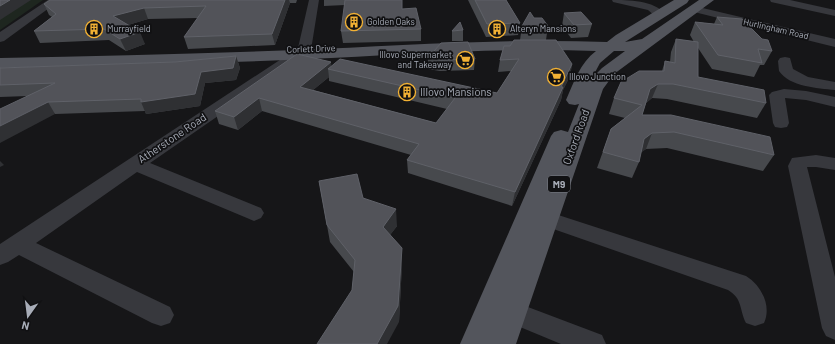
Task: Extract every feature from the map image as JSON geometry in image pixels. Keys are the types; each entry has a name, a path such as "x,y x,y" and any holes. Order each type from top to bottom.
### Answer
{"main road":[{"name":"Oxford Road","path":"476,344 585,75 594,60 659,14 708,0"},
{"name":"Oxford Road","path":"500,344 594,89 604,75 645,43 688,5"},
{"name":"Corlett Drive","path":"0,63 299,52 616,43"},
{"name":"Corlett Drive","path":"0,56 299,52 616,43"},
{"path":"616,43 630,47 645,43"},
{"path":"570,45 586,50 594,60"}],"street":[{"path":"0,38 55,0"},
{"path":"299,52 314,0"},
{"path":"617,0 633,2 652,8 659,14"},
{"path":"775,0 835,13"},
{"path":"794,0 835,8"},
{"name":"Hurlingham Road","path":"688,5 835,42"},
{"name":"Atherstone Road","path":"9,250 299,52"},
{"path":"785,61 786,71 791,76 802,80 835,86"},
{"path":"781,123 777,95 785,93 796,94 835,102"},
{"path":"835,164 806,161 799,162 797,166 835,328"},
{"path":"134,164 254,213"},
{"path":"546,219 737,283 746,288 751,294 755,315"},
{"path":"9,250 161,315"},
{"path":"512,312 592,344"}],"shaded area":[{"path":"0,0 43,0 0,30"}],"building":[{"path":"0,0 10,0 0,6"},
{"path":"50,0 285,0 272,34 184,37 206,6 144,8 113,16 140,32 120,39 104,29 34,31 56,14 44,4"},
{"path":"345,0 402,0 402,9 416,8 421,29 341,31"},
{"path":"475,0 506,0 520,23 487,24"},
{"path":"530,12 534,18 542,18 548,26 522,26"},
{"path":"581,12 592,24 574,25 564,13"},
{"path":"717,17 742,19 762,39 768,40 772,51 758,49 762,63 718,55 695,22 723,25"},
{"path":"460,22 463,30 452,31"},
{"path":"676,39 698,42 698,77 764,90 766,103 673,84 658,84 650,89 642,115 671,115 770,137 774,155 674,132 652,133 644,139 639,162 603,152 611,129 642,105 614,98 621,82 639,71 664,71 665,61 675,63"},
{"path":"514,40 556,40 572,64 515,192 407,160 419,144 259,98 234,117 215,111 297,54 331,62 300,87 436,123 455,98 328,69 340,59 497,93 519,59 500,60 504,46 510,46"},
{"path":"468,42 475,59 441,60 428,58 441,43"},
{"path":"236,56 233,68 201,72 195,94 141,102 141,99 48,102 0,126 0,109 55,83 0,85 0,68 175,62"},
{"path":"357,174 363,198 396,209 383,227 402,248 398,306 377,344 317,344 352,290 355,260 327,225 319,181"}],"place":[{"name":"Golden Oaks","path":"354,22"},
{"name":"Murrayfield","path":"94,29"},
{"name":"Alteryn Mansions","path":"497,29"},
{"name":"Illovo Supermarket and Takeaway","path":"465,60"},
{"name":"Illovo Junction","path":"556,77"},
{"name":"Illovo Mansions","path":"407,92"}]}
